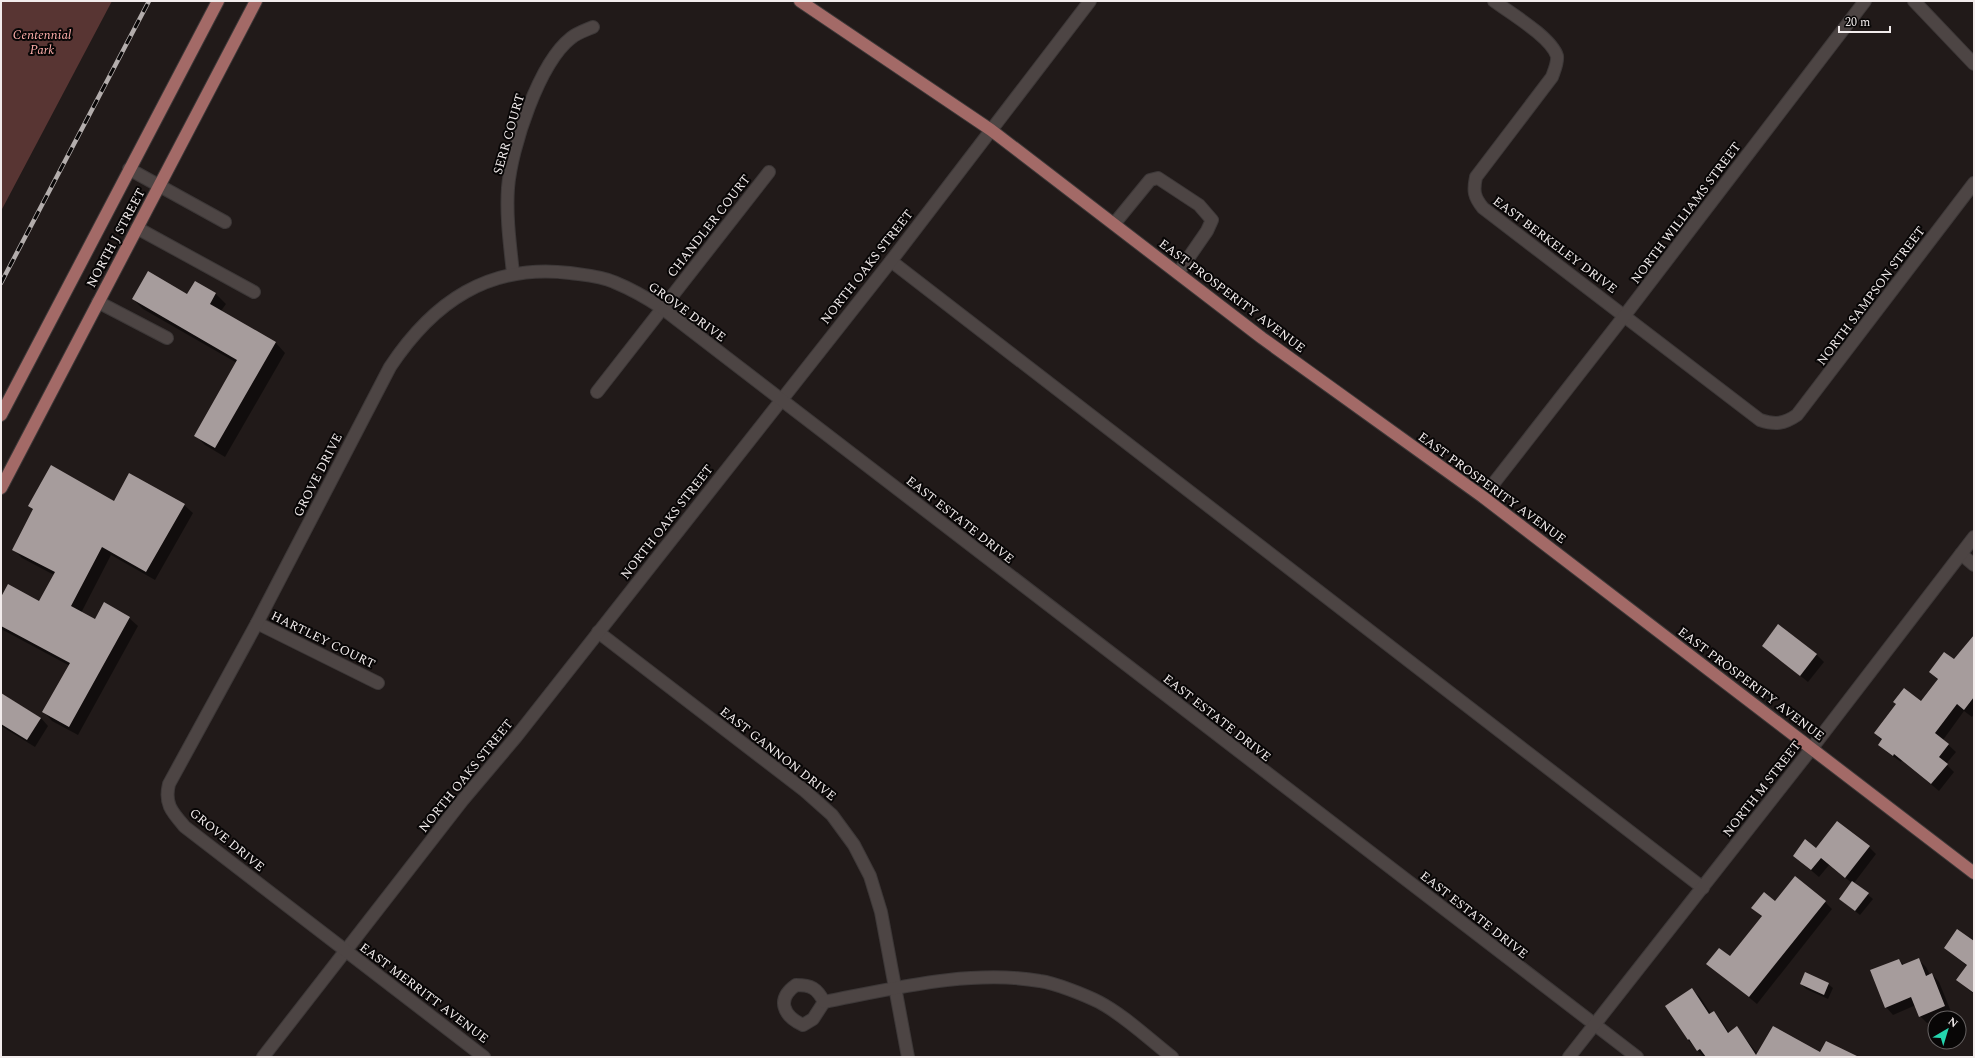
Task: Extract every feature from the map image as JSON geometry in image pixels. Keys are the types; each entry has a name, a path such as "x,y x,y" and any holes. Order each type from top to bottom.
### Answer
{"main road":[{"name":"NORTH J STREET","path":"1,414 218,1"},
{"name":"NORTH J STREET","path":"1,488 256,1"},
{"name":"EAST PROSPERITY AVENUE","path":"800,1 991,130 1262,338 1483,497 1974,873"}],"street":[{"name":"NORTH OAKS STREET","path":"263,1057 462,801 598,632 890,261 1090,1"},
{"name":"EAST BERKELEY DRIVE","path":"1494,1 1545,39 1557,57 1556,67 1552,77 1476,177 1473,191 1476,200 1483,208 1625,315 1760,420 1774,424 1787,422"},
{"name":"NORTH WILLIAMS STREET","path":"1483,497 1625,315 1865,1"},
{"path":"1914,1 1974,64"},
{"name":"SERR COURT","path":"512,273 508,227 508,187 516,150 526,115 540,82 556,55 571,37 593,27"},
{"path":"129,169 225,222"},
{"name":"CHANDLER COURT","path":"597,392 769,172"},
{"path":"1114,224 1150,180 1158,178 1200,205 1212,220 1207,231 1178,273"},
{"name":"NORTH SAMPSON STREET","path":"1787,422 1797,415 1974,184"},
{"path":"137,228 254,292"},
{"path":"890,261 1703,888"},
{"name":"GROVE DRIVE","path":"346,951 185,827 168,805 166,795 169,784 257,623 390,367 404,346 420,328 459,296 485,281 512,273 558,271 606,280 638,293 662,308 780,400"},
{"path":"98,302 167,338"},
{"name":"EAST ESTATE DRIVE","path":"780,400 1637,1057"},
{"name":"NORTH M STREET","path":"1569,1057 1703,888 1974,537"},
{"path":"1961,554 1974,565"},
{"name":"HARTLEY COURT","path":"257,623 378,683"},
{"name":"EAST GANNON DRIVE","path":"598,632 805,791 832,815 854,845 870,876 881,912 908,1057"},
{"name":"EAST MERRITT AVENUE","path":"346,951 484,1057"},
{"path":"824,1002 895,988 976,978 1012,978 1041,981 1100,1003 1172,1057"}],"green space":[{"name":"Centennial Park","path":"1,1 112,1 1,211"}],"building":[{"path":"148,271 187,294 195,281 216,293 210,304 276,342 215,448 194,436 237,360 132,299"},
{"path":"51,465 114,501 129,473 185,504 146,572 102,547 71,606 95,619 104,602 130,617 69,727 42,712 70,663 1,626 1,597 8,584 39,601 55,572 12,550 33,509 28,506"},
{"path":"1778,624 1817,654 1800,676 1762,646"},
{"path":"1974,635 1974,697 1964,710 1957,704 1935,733 1949,744 1939,757 1948,764 1931,784 1894,754 1893,756 1878,745 1882,739 1874,733 1896,704 1893,702 1904,688 1921,701 1938,679 1929,672 1944,652 1954,659"},
{"path":"1,693 41,718 27,740 1,724"},
{"path":"1837,821 1870,846 1845,878 1821,858 1811,870 1793,856 1805,839 1816,848"},
{"path":"1795,876 1826,901 1749,997 1706,964 1719,948 1730,956 1762,916 1751,908 1764,892 1775,901"},
{"path":"1852,881 1869,893 1855,911 1839,899"},
{"path":"1957,929 1974,941 1974,993 1956,980 1967,965 1944,948"},
{"path":"1919,958 1926,976 1932,973 1945,1006 1936,1010 1927,1010 1927,1014 1919,1017 1911,997 1885,1008 1870,970 1899,959 1902,965"},
{"path":"1805,972 1829,983 1824,995 1800,984"},
{"path":"1692,988 1709,1014 1714,1011 1728,1033 1737,1026 1756,1055 1773,1026 1820,1052 1826,1041 1859,1057 1706,1057 1700,1049 1697,1051 1689,1039 1688,1040 1665,1006"}],"railway":[{"path":"1,283 149,1"}]}
